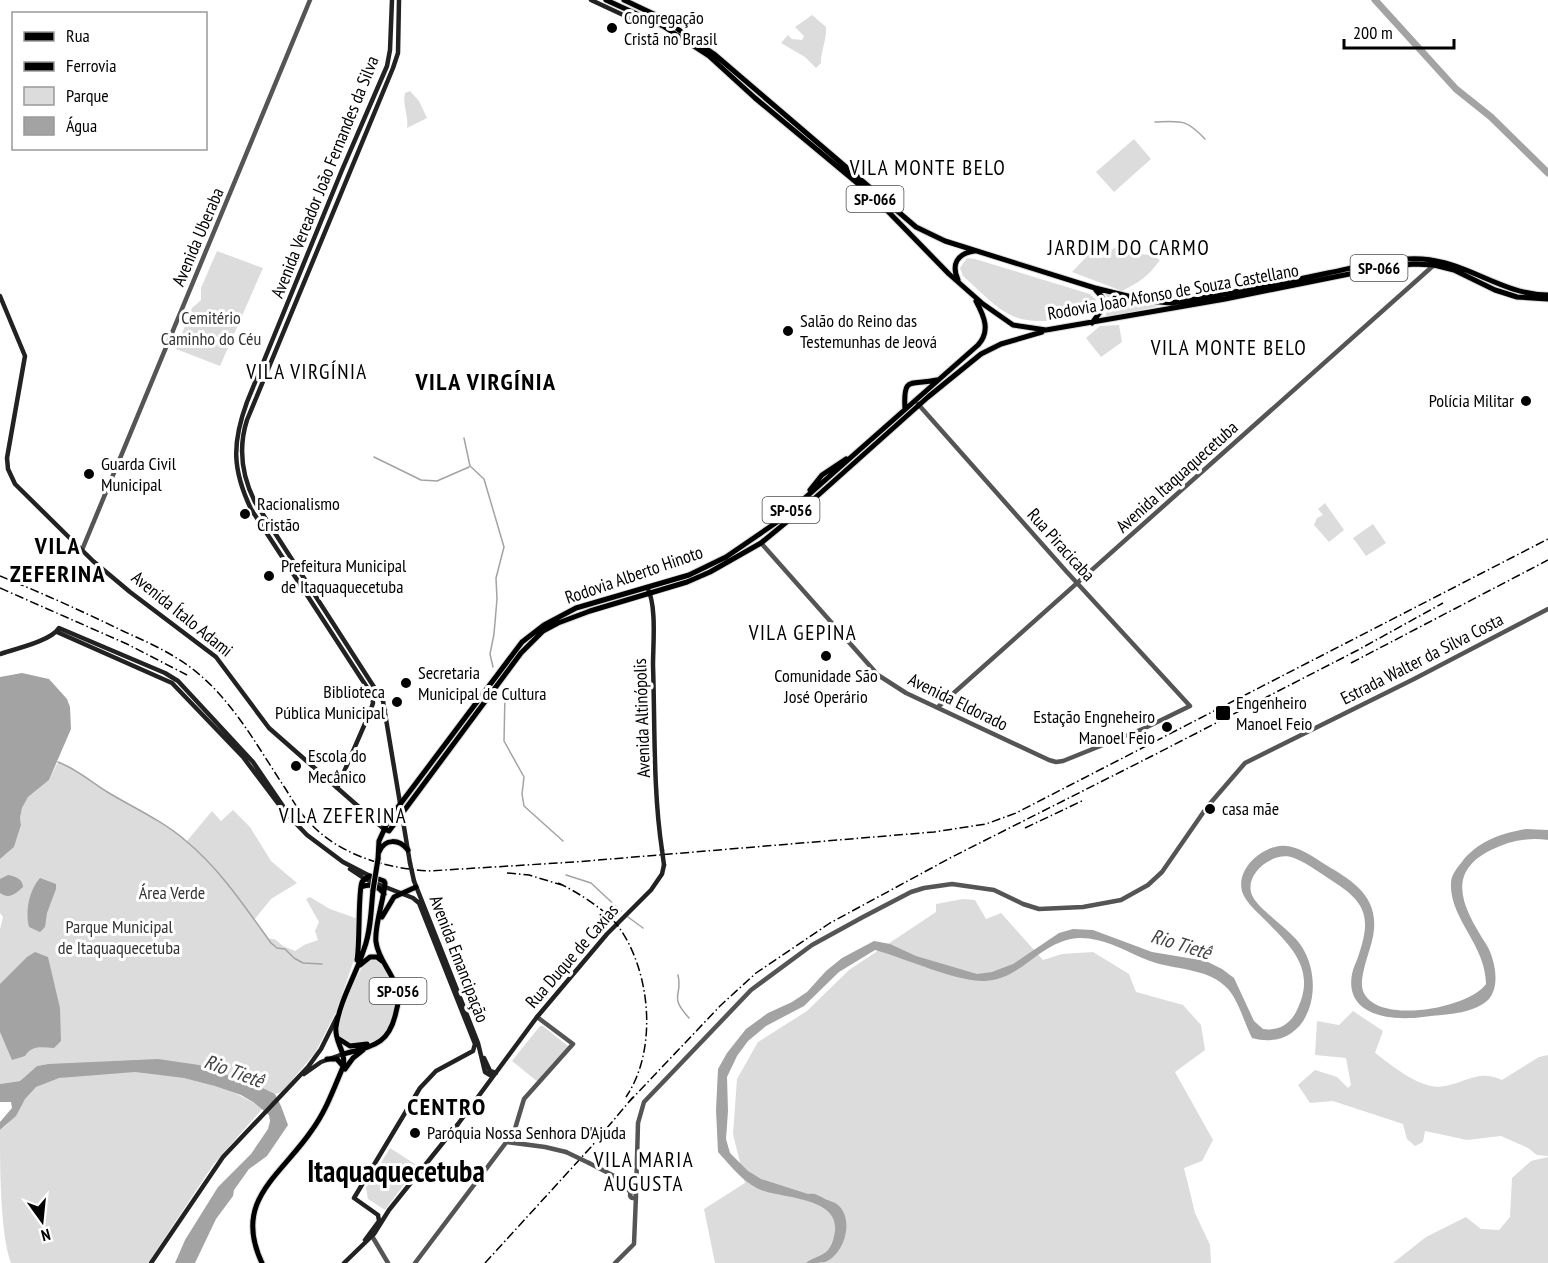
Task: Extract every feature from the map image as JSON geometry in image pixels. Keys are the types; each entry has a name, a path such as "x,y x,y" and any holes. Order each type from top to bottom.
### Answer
{"main road":[{"name":"Avenida Vereador João Fernandes da Silva","path":"373,703 370,692 251,509 238,475 235,451 237,431 243,412 355,138 387,66 392,0"},
{"name":"Avenida Vereador João Fernandes da Silva","path":"399,0 398,53 385,91 247,420 242,451 244,470 253,497 383,701 400,804"},
{"path":"591,0 634,20 648,18"},
{"name":"Rodovia João Afonso de Souza Castellano","path":"606,0 648,18 687,41 723,68 755,98 874,197 974,296 1006,322 1022,328 1046,330 1092,323 1399,265 1434,265 1454,270 1498,288"},
{"name":"Rodovia João Afonso de Souza Castellano","path":"624,0 660,17 714,54 916,226 936,238 1095,288 1148,302 1171,303 1383,262 1413,259 1439,260 1459,266 1498,288"},
{"path":"355,138 363,142"},
{"path":"310,247 318,250"},
{"path":"959,282 955,272 957,259 965,253 980,252"},
{"path":"1092,323 1103,308 1101,297 1095,288"},
{"name":"SP-066","path":"1498,288 1548,295"},
{"name":"SP-066","path":"1498,288 1530,299 1548,300"},
{"name":"Avenida Ítalo Adami","path":"0,296 25,356 7,458 8,470 15,484 82,550 130,592 224,665 269,728 387,830"},
{"name":"Rodovia Alberto Hinoto","path":"336,1033 340,1009 366,943 379,841 521,653 543,631 558,624 710,572 761,543 806,506 982,341 986,325 974,296"},
{"name":"Rodovia Alberto Hinoto","path":"387,830 400,804 526,638 544,625 576,608 689,575 716,562 762,534 904,409 917,403 981,354 1001,344 1046,330"},
{"path":"904,409 904,389 907,386 916,381 938,380"},
{"path":"647,587 651,593"},
{"path":"611,605 633,597 634,592"},
{"name":"Avenida Altinópolis","path":"651,593 657,798 662,850"},
{"path":"320,615 327,611"},
{"path":"0,654 49,637 58,630 165,673 178,681 253,762 289,815 315,842 367,877 384,883 401,893"},
{"path":"337,788 373,703 383,701"},
{"path":"370,712 379,713 385,710"},
{"name":"Avenida Emancipação","path":"400,804 415,884 480,1049 483,1065 487,1074 490,1075"},
{"path":"378,857 382,846 391,841 402,843 408,850"},
{"name":"Rua Duque de Caxias","path":"372,1236 389,1210 537,1017 619,919 651,890 662,873 664,865 662,850"},
{"path":"354,974 359,951 361,887 367,877"},
{"path":"379,924 384,883"},
{"path":"379,924 388,903 415,884"},
{"path":"361,887 369,885 380,888 384,894"},
{"name":"Avenida Emancipação","path":"401,893 416,899 421,906 475,1044 473,1051"},
{"name":"SP-056","path":"379,924 376,939 384,963 398,991 398,1005 389,1034 379,1042"},
{"path":"354,974 364,960 370,957 376,957 384,963"},
{"path":"151,1263 223,1157 297,1080 321,1049 340,1009"},
{"path":"336,1033 347,1045 379,1042"},
{"path":"262,1263 254,1241 252,1227 256,1205 264,1187 316,1125 339,1078 344,1054 336,1033"},
{"path":"339,1078 353,1058 379,1042"},
{"path":"297,1080 327,1059 371,1046"},
{"path":"480,1049 490,1071 496,1073"},
{"path":"389,1210 378,1215 354,1198 420,1088 436,1071 473,1051 478,1053 483,1065"},
{"path":"327,1059 339,1060 343,1067"},
{"path":"489,1082 490,1075 496,1073"},
{"path":"364,1242 372,1236 379,1220 378,1215"},
{"path":"344,1263 377,1224"}],"street":[{"name":"Avenida Uberaba","path":"82,550 310,0"},
{"name":"Avenida Itaquaquecetuba","path":"938,708 1287,397 1392,300 1434,265"},
{"name":"Rua Piracicaba","path":"917,403 1190,706"},
{"path":"0,461 7,458"},
{"name":"Avenida Eldorado","path":"761,543 872,670 887,682 1056,762 1145,728 1190,706"},
{"name":"Estrada Walter da Silva Costa","path":"633,1195 636,1184 640,1112 651,1094 751,990 789,960 822,939 911,892 940,884 994,890 1023,904 1040,909 1091,906 1121,900 1148,885 1162,872 1207,807 1245,763 1548,609"},
{"path":"415,1263 517,1127 524,1099 573,1044 537,1017"},
{"path":"507,1142 566,1152 618,1178 633,1195 636,1208 634,1244 615,1263"},
{"path":"372,1236 388,1263"}],"green space":[{"path":"812,15 826,27 821,63 816,68 805,57 781,43 788,35 792,39 802,40 804,36 795,27"},
{"path":"410,91 419,101 427,118 407,128 404,97 405,93"},
{"path":"1134,139 1151,159 1114,192 1096,172"},
{"path":"1123,241 1138,254 1151,255 1160,260 1147,275 1133,285 1122,291 1072,272 1091,252 1102,258"},
{"name":"Cemitério Caminho do Céu","path":"217,251 263,268 220,366 176,349 192,308 201,300 201,288"},
{"path":"967,258 1090,294 1096,300 1096,306 1085,313 1066,318 1048,321 1020,319 998,307 963,276 960,268"},
{"path":"1105,293 1159,306 1105,318 1109,302"},
{"path":"1119,325 1122,342 1101,357 1086,338 1100,326"},
{"path":"1325,503 1344,530 1329,542 1314,525 1317,518 1323,515 1318,509"},
{"path":"1373,524 1386,543 1366,556 1353,538"},
{"name":"Parque Municipal de Itaquaquecetuba","path":"58,762 71,767 94,784 145,813 187,841 212,811 221,821 233,810 250,827 271,861 297,883 271,899 254,920 268,939 275,940 295,951 318,940 315,931 319,922 306,899 310,897 330,909 358,919 357,951 336,1012 315,1053 282,1092 275,1094 214,1071 48,1064 37,1066 20,1081 0,1084 0,929 3,917 0,913 0,859 14,847 21,825 22,808 28,797 49,780"},
{"path":"963,899 975,900 986,919 1001,913 1043,960 1062,954 1093,952 1129,974 1136,992 1183,1005 1201,1025 1205,1050 1175,1072 1213,1140 1202,1161 1184,1168 1195,1213 1210,1245 1211,1263 715,1263 704,1209 745,1183 733,1134 737,1079 758,1042 807,1011 849,970 936,912 936,904"},
{"path":"373,960 382,965 395,988 396,1000 393,1014 385,1033 378,1039 365,1043 348,1044 339,1036 344,1009 363,967 367,961"},
{"path":"1353,1011 1383,1031 1375,1053 1408,1076 1426,1085 1445,1086 1480,1076 1502,1080 1539,1057 1548,1055 1548,1156 1537,1155 1528,1148 1501,1136 1467,1140 1425,1131 1423,1142 1415,1146 1407,1139 1403,1124 1333,1101 1310,1103 1298,1085 1315,1070 1337,1077 1348,1088 1351,1085 1346,1058 1315,1055 1317,1021 1339,1025"},
{"path":"540,1026 568,1046 538,1082 512,1061"},
{"path":"129,1072 180,1076 217,1086 249,1100 262,1109 213,1165 148,1263 11,1263 3,1217 0,1130 11,1120 26,1097 45,1082 68,1076"},
{"path":"390,1148 418,1166 385,1210 368,1199 366,1188"},
{"path":"1548,1157 1548,1263 1393,1263 1426,1237 1466,1217 1481,1229 1499,1230 1510,1217 1512,1178 1531,1161"}],"water":[{"path":"22,673 49,679 67,699 70,707 71,729 49,780 28,797 22,808 21,825 14,847 0,859 0,677"},
{"path":"1526,829 1548,830 1548,840 1519,840 1491,850 1476,860 1467,870 1463,881 1466,906 1489,950 1495,972 1492,994 1488,1000 1474,1009 1448,1014 1399,1018 1374,1013 1363,1008 1352,988 1352,972 1364,934 1364,915 1361,907 1348,892 1311,866 1294,858 1278,857 1262,865 1252,879 1250,887 1255,901 1297,940 1309,963 1313,980 1312,997 1307,1013 1299,1026 1287,1036 1271,1040 1252,1038 1232,994 1213,977 1156,963 1112,944 1092,939 1065,940 1042,952 1016,971 985,981 945,974 875,950 839,972 804,1006 766,1026 748,1041 737,1056 727,1077 726,1139 730,1153 748,1171 761,1179 816,1195 838,1205 846,1219 846,1228 842,1245 832,1258 825,1262 806,1263 826,1252 831,1245 835,1231 834,1220 828,1212 808,1201 757,1188 739,1174 718,1152 716,1110 718,1069 727,1053 746,1029 768,1013 807,992 826,971 842,958 874,941 890,944 916,956 977,974 992,972 1013,964 1059,933 1073,929 1093,930 1152,952 1206,961 1222,969 1234,978 1254,1021 1263,1029 1274,1029 1286,1024 1296,1012 1302,997 1303,971 1292,949 1247,901 1241,885 1245,869 1257,856 1272,848 1286,846 1304,852 1335,871 1353,883 1367,898 1374,917 1374,929 1362,979 1362,989 1365,995 1375,1004 1389,1009 1407,1011 1445,1006 1477,993 1486,984 1480,957 1461,920 1452,896 1451,880 1454,873 1471,852 1485,842 1500,835"},
{"path":"8,875 20,880 23,887 13,895 7,896 0,893 0,879"},
{"path":"40,878 56,884 56,889 47,913 45,927 40,932 29,927 27,915 31,895"},
{"path":"35,952 48,957 60,1008 61,1041 54,1048 34,1048 25,1056 12,1060 0,1032 0,984"},
{"path":"158,1059 199,1065 275,1094 288,1125 267,1156 249,1169 234,1190 233,1196 216,1219 195,1263 175,1263 185,1240 218,1187 251,1154 268,1129 269,1115 253,1102 215,1086 160,1075 135,1072 59,1078 36,1087 25,1099 16,1116 0,1130 0,1122 12,1108 11,1102 0,1102 0,1084 20,1081 37,1066"}],"waterway":[{"path":"1375,0 1456,89 1491,117 1548,173"},
{"path":"1155,122 1183,123 1193,128 1205,139"},
{"path":"464,438 470,466 484,479 504,547 496,578 497,599 490,654 493,667"},
{"path":"374,457 421,480 437,481 469,467"},
{"path":"505,695 504,741 524,777 522,794 524,806 563,841"},
{"path":"58,762 177,834 221,876 271,943 277,948 285,949 303,963 322,964"},
{"path":"566,875 591,883 621,911"},
{"path":"628,917 643,928"},
{"path":"678,975 679,1005 689,1018"}],"railway":[{"path":"0,576 145,641 183,662 225,700 299,810 321,833 334,843 364,858 395,867 428,871 575,862 934,832 986,824 1016,813 1548,539"},
{"path":"1351,663 1548,560"},
{"path":"0,588 127,644 187,675"},
{"path":"628,1103 720,1006 756,973 830,923 952,857 1358,650 1443,603"},
{"path":"1025,828 1084,800"},
{"path":"507,873 529,875 565,886"},
{"path":"558,883 590,901 613,920 629,944 638,965 646,1011 646,1034 643,1057 626,1097"},
{"path":"485,1263 591,1147 633,1097"}],"place":[{"name":"Congregação Cristã no Brasil","path":"612,28"},
{"name":"Salão do Reino das Testemunhas de Jeová","path":"788,331"},
{"name":"Polícia Militar","path":"1526,401"},
{"name":"Guarda Civil Municipal","path":"89,474"},
{"name":"Racionalismo Cristão","path":"245,514"},
{"name":"Prefeitura Municipal de Itaquaquecetuba","path":"269,576"},
{"name":"Comunidade São José Operário","path":"826,656"},
{"name":"Secretaria Municipal de Cultura","path":"406,683"},
{"name":"Biblioteca Pública Municipal","path":"397,702"},
{"name":"Engenheiro Manoel Feio","path":"1223,713"},
{"name":"Estação Engneheiro Manoel Feio","path":"1167,727"},
{"name":"Escola do Mecânico","path":"296,766"},
{"name":"casa mãe","path":"1210,809"},
{"name":"Paróquia Nossa Senhora D'Ajuda","path":"415,1133"}],"district":[{"name":"VILA MONTE BELO","path":"928,168"},
{"name":"JARDIM DO CARMO","path":"1129,248"},
{"name":"VILA MONTE BELO","path":"1229,348"},
{"name":"VILA VIRGÍNIA","path":"307,372"},
{"name":"VILA VIRGÍNIA","path":"486,382"},
{"name":"VILA ZEFERINA","path":"58,560"},
{"name":"VILA GEPINA","path":"803,633"},
{"name":"VILA ZEFERINA","path":"343,816"},
{"name":"CENTRO","path":"447,1107"},
{"name":"Itaquaquecetuba","path":"396,1172"},
{"name":"VILA MARIA AUGUSTA","path":"644,1172"}],"park label":[{"name":"Área Verde","path":"172,893"}],"water label":[{"name":"Rio Tietê","path":"1181,944"},
{"name":"Rio Tietê","path":"234,1071"}]}
